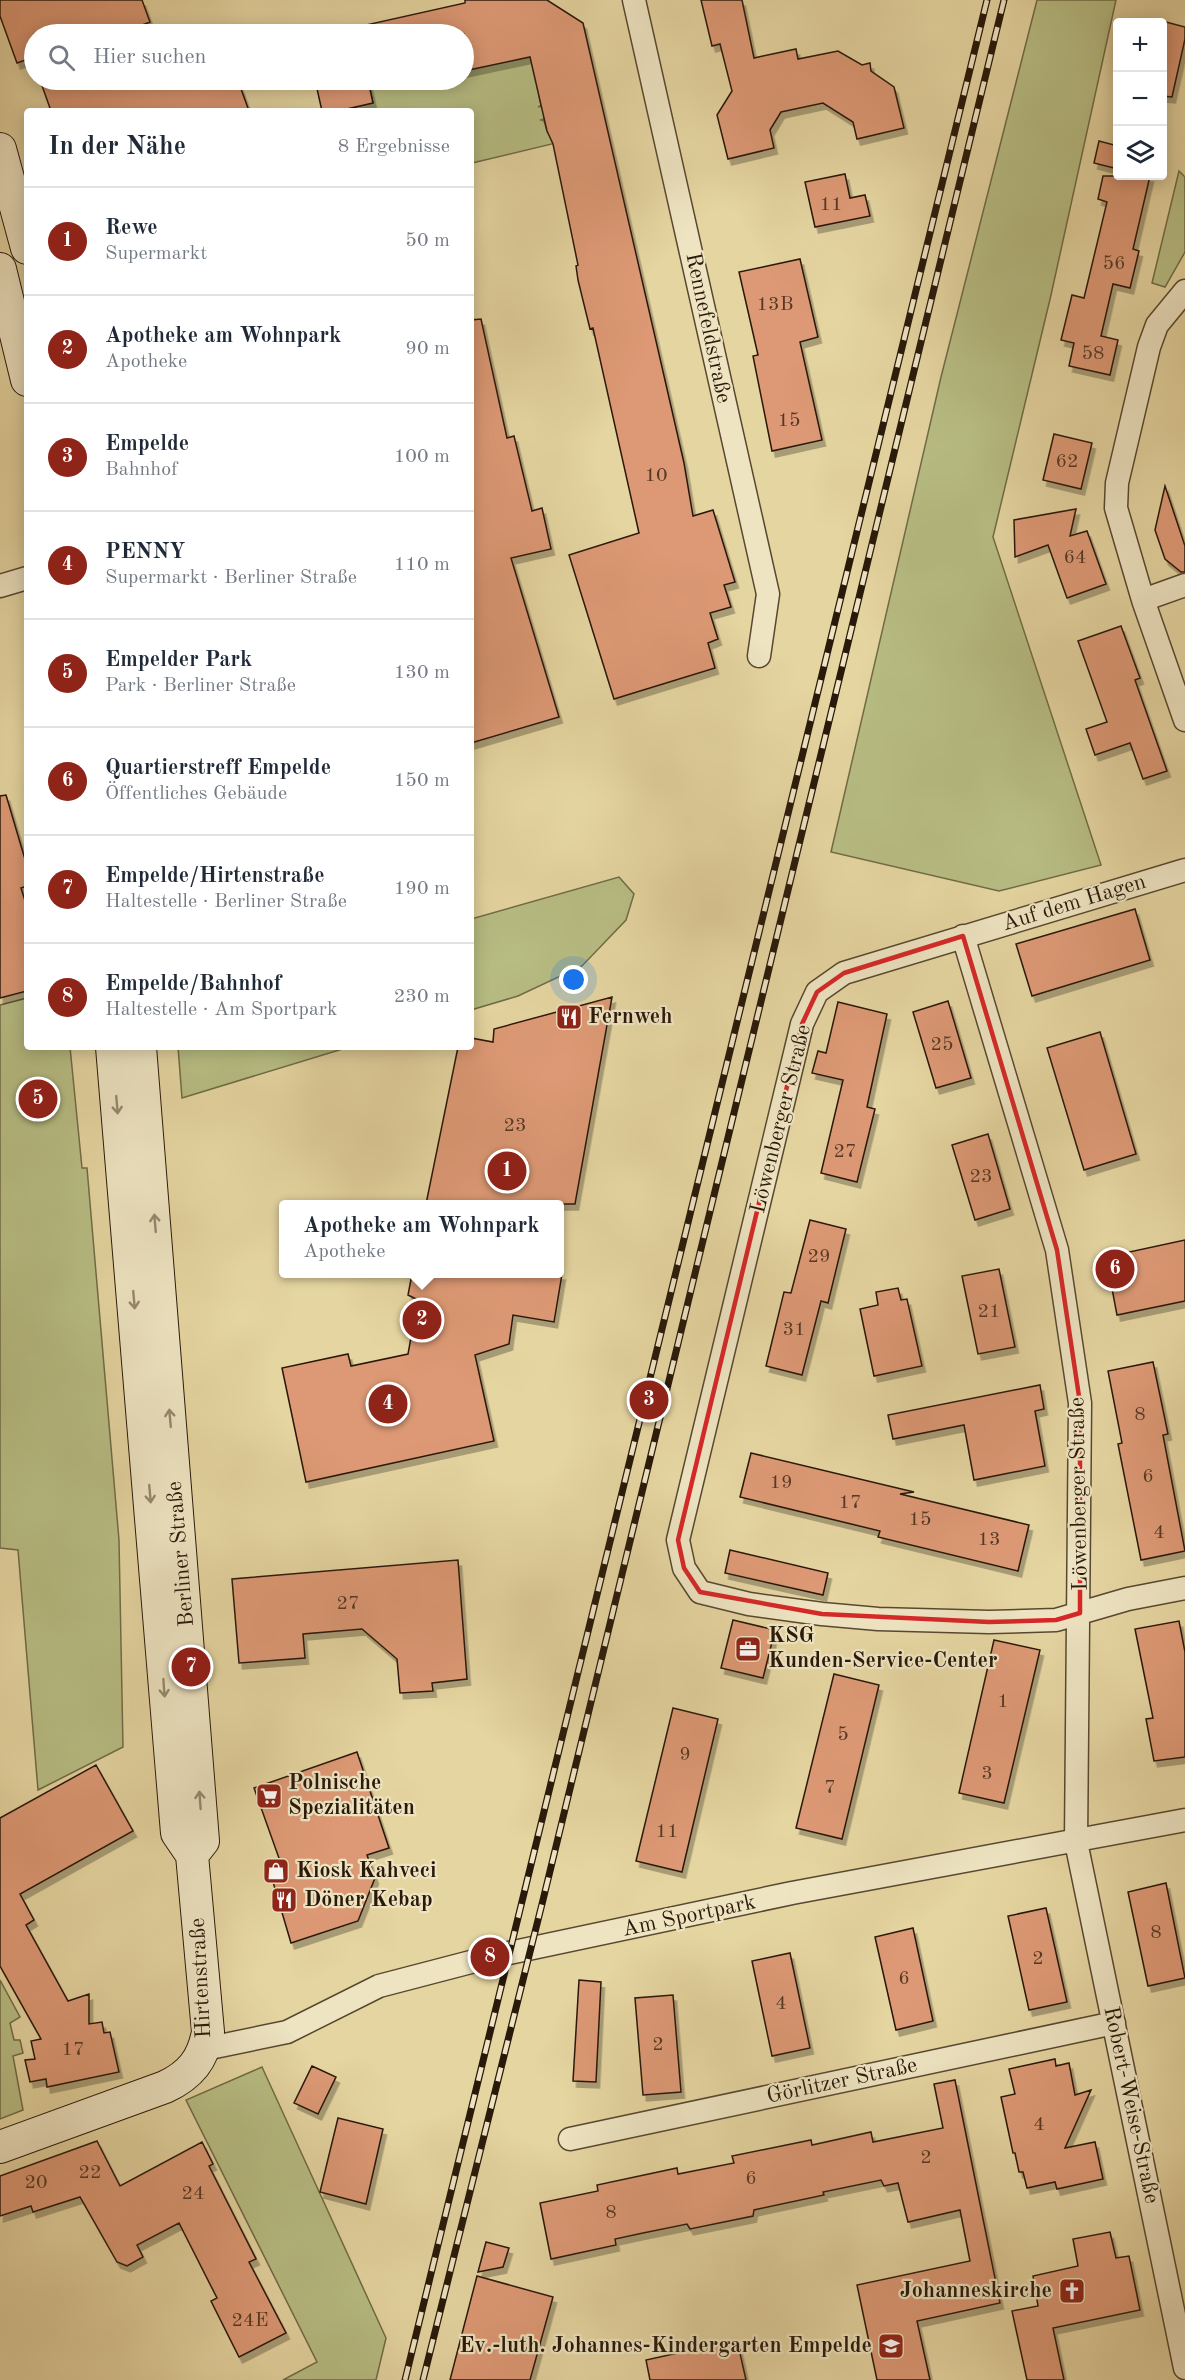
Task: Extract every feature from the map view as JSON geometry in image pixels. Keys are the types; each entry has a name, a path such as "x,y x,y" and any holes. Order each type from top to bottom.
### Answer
{"street":[{"name":"Rennefeldstraße","path":"634,0 768,594 759,656"},
{"path":"0,149 24,237"},
{"path":"0,269 24,368"},
{"path":"1185,291 1157,325 1149,347 1117,483 1116,508 1143,600 1185,720"},
{"path":"0,586 24,579"},
{"path":"1143,600 1185,585"},
{"name":"Auf dem Hagen","path":"963,936 1185,870"},
{"name":"Löwenberger Straße","path":"1077,1842 1080,1613 1080,1403 1057,1250 963,936 844,973 817,992 802,1024 678,1540 684,1568 700,1593 749,1604 822,1614 942,1622 1056,1620 1080,1613 1128,1599 1185,1588"},
{"name":"Berliner Straße","path":"112,1050 177,1833 192,1855 203,1841 140,1050"},
{"name":"Am Sportpark","path":"205,2049 287,2032 379,1986 490,1957 792,1893 1077,1842 1185,1820"},
{"name":"Robert-Weise-Straße","path":"1077,1842 1185,2368"},
{"name":"Hirtenstraße","path":"0,2147 165,2087 187,2074 200,2060 208,2032 192,1855"},
{"name":"Görlitzer Straße","path":"570,2139 1114,2023"}],"highlighted area":[{"path":"963,936 1057,1250 1080,1403 1080,1613 1056,1620 989,1622 822,1614 700,1592 684,1568 678,1540 802,1024 817,992 844,973"}],"green space":[{"path":"1037,0 1116,0 1051,295 993,537 1101,865 999,891 831,852 941,377"},
{"path":"529,39 548,93 539,96 541,105 538,107 543,106 546,118 541,120 544,121 547,131 557,129 556,143 474,163 474,108 351,108 373,103 370,90 474,90 474,55"},
{"path":"1179,171 1185,177 1185,252 1165,287 1152,283"},
{"path":"619,877 634,894 626,920 582,966 518,996 474,1009 474,918"},
{"path":"24,999 24,1050 70,1050 82,1168 87,1168 119,1540 123,1747 38,1790 18,1550 0,1548 0,1005"},
{"path":"178,1050 339,1050 182,1098"},
{"path":"0,1980 20,2017 10,2023 14,2040 20,2040 23,2053 13,2056 23,2110 0,2119"},
{"path":"262,2067 386,2338 376,2380 283,2380 317,2362 186,2100"}],"building":[{"path":"0,0 142,0 150,22 145,24 24,24 24,61 17,63 0,16"},
{"path":"465,0 547,0 583,23 684,463 693,516 713,510 735,582 724,585 731,607 710,613 718,639 708,643 715,668 614,699 569,555 639,533 593,328 590,329 578,280 576,266 578,265 553,144 547,131 530,57 474,69 474,24 370,24 465,3"},
{"path":"701,0 742,0 754,58 796,49 798,59 838,51 862,65 870,63 871,71 894,87 904,128 857,139 853,122 823,103 781,112 770,130 774,148 728,159 717,115 732,91 720,44 712,46"},
{"path":"1167,22 1185,27 1185,39 1172,97 1167,96"},
{"path":"44,90 241,90 248,108 50,108"},
{"path":"317,90 370,90 373,103 351,108 321,108"},
{"path":"1099,141 1113,145 1113,168 1094,163"},
{"path":"845,174 850,198 865,195 870,216 815,227 805,182"},
{"path":"1103,176 1113,176 1113,180 1149,180 1133,249 1139,251 1130,288 1113,284 1101,336 1118,340 1110,375 1069,366 1074,343 1061,340 1072,295 1084,298 1107,202 1098,199"},
{"path":"800,259 818,337 800,342 822,440 772,451 753,356 758,355 739,272"},
{"path":"481,319 507,438 514,436 532,511 542,508 551,549 511,558 559,717 474,742 474,320"},
{"path":"1054,434 1092,443 1081,489 1043,480"},
{"path":"1165,486 1185,546 1185,572 1181,572 1165,559 1155,530"},
{"path":"1076,509 1070,536 1087,531 1106,584 1067,598 1048,545 1015,557 1014,520"},
{"path":"1121,626 1140,678 1135,680 1167,771 1143,779 1130,743 1095,755 1086,729 1107,722 1078,641"},
{"path":"6,795 24,856 24,887 21,888 24,898 24,992 0,998 0,796"},
{"path":"1135,909 1150,960 1032,996 1016,944"},
{"path":"612,997 575,1204 564,1204 564,1200 427,1200 457,1050 474,1050 474,1039 493,1042 494,1029"},
{"path":"948,1001 971,1078 936,1088 913,1012"},
{"path":"838,1002 887,1014 867,1107 875,1109 857,1182 821,1173 843,1080 812,1073 818,1051 826,1053"},
{"path":"1100,1032 1136,1154 1084,1170 1047,1048"},
{"path":"988,1134 1010,1209 975,1220 952,1145"},
{"path":"810,1220 846,1229 828,1303 821,1301 802,1375 766,1366 784,1292 791,1293"},
{"path":"1185,1240 1185,1301 1117,1315 1106,1257"},
{"path":"999,1269 1015,1347 978,1354 962,1276"},
{"path":"411,1278 561,1278 554,1322 513,1315 509,1344 475,1355 494,1441 306,1482 282,1368 348,1354 351,1366 408,1354 418,1300 408,1295"},
{"path":"898,1288 901,1300 907,1299 922,1366 874,1376 860,1309 878,1305 876,1292"},
{"path":"1153,1362 1168,1434 1163,1435 1185,1551 1141,1560 1118,1444 1122,1443 1108,1371"},
{"path":"1040,1385 1044,1409 1035,1411 1045,1466 974,1480 964,1425 893,1439 888,1415"},
{"path":"751,1453 914,1492 900,1494 1029,1525 1018,1571 878,1537 880,1531 740,1497"},
{"path":"730,1550 828,1573 823,1595 725,1573"},
{"path":"458,1560 467,1679 432,1683 433,1691 400,1693 397,1659 362,1629 303,1634 305,1658 239,1663 232,1579"},
{"name":"KSG Kunden-Service-Center","path":"733,1620 775,1630 763,1678 721,1668"},
{"path":"1179,1621 1185,1652 1185,1757 1154,1761 1146,1719 1153,1718 1135,1629"},
{"path":"994,1640 1040,1650 1004,1803 959,1793"},
{"path":"834,1674 879,1685 842,1839 796,1828"},
{"path":"673,1708 718,1719 682,1872 636,1861"},
{"path":"357,1752 389,1848 367,1855 375,1878 358,1921 291,1943 268,1865 280,1861 254,1788"},
{"path":"96,1765 133,1831 20,1894 34,1920 26,1925 68,2001 89,1994 89,2024 102,2022 104,2033 110,2032 119,2072 47,2087 46,2079 30,2082 25,2060 35,2059 31,2041 41,2039 0,1966 0,1818"},
{"path":"1166,1883 1185,1978 1148,1986 1128,1892"},
{"path":"1046,1908 1067,2002 1029,2010 1008,1916"},
{"path":"913,1928 933,2021 896,2030 875,1937"},
{"path":"790,1953 810,2048 772,2056 752,1961"},
{"path":"579,1980 601,1982 596,2082 573,2081"},
{"path":"673,1995 681,2092 643,2095 635,1998"},
{"path":"1055,2059 1056,2066 1069,2063 1075,2095 1091,2090 1065,2148 1095,2142 1103,2179 1057,2189 1055,2182 1027,2188 1023,2172 1019,2172 1015,2153 1013,2153 1001,2097 1015,2094 1009,2069"},
{"path":"312,2066 336,2077 318,2114 294,2103"},
{"path":"955,2080 1000,2303 917,2321 930,2380 877,2380 857,2285 970,2261 960,2210 908,2222 898,2183 884,2186 881,2180 823,2192 824,2195 754,2210 753,2216 690,2229 687,2224 643,2233 615,2239 616,2245 551,2259 540,2203 598,2191 597,2185 677,2168 678,2174 734,2163 732,2156 811,2140 812,2145 871,2132 873,2142 943,2128 934,2084"},
{"path":"338,2118 383,2129 366,2204 320,2192"},
{"path":"97,2141 120,2186 202,2142 213,2164 209,2166 256,2259 249,2262 286,2333 239,2357 211,2301 217,2298 179,2223 137,2245 143,2257 127,2266 117,2262 80,2197 33,2212 31,2206 0,2216 0,2176"},
{"name":"Johanneskirche","path":"1110,2232 1116,2258 1129,2256 1140,2310 1053,2328 1064,2380 1027,2380 1012,2311 1038,2306 1033,2276 1078,2266 1073,2239"},
{"path":"486,2242 509,2248 503,2267 478,2272"},
{"path":"477,2276 553,2297 530,2380 450,2380"},
{"path":"737,2340 746,2380 650,2380 646,2360"}],"railway":[{"path":"405,2380 987,0"},
{"path":"423,2380 543,1900 1004,0"}],"place":[{"name":"Fernweh","path":"569,1017"},
{"name":"Empelder Park","path":"38,1099"},
{"name":"Rewe","path":"507,1171"},
{"name":"Quartierstreff Empelde","path":"1115,1269"},
{"name":"Apotheke am Wohnpark","path":"422,1320"},
{"name":"Empelde","path":"649,1400"},
{"name":"PENNY","path":"388,1404"},
{"name":"KSG Kunden-Service-Center","path":"748,1649"},
{"name":"Empelde/Hirtenstraße","path":"191,1667"},
{"name":"Polnische Spezialitäten","path":"269,1796"},
{"name":"Kiosk Kahveci","path":"276,1871"},
{"name":"Döner Kebap","path":"284,1900"},
{"name":"Empelde/Bahnhof","path":"490,1957"},
{"name":"Johanneskirche","path":"1072,2291"},
{"name":"Ev.-luth. Johannes-Kindergarten Empelde","path":"891,2346"}]}
